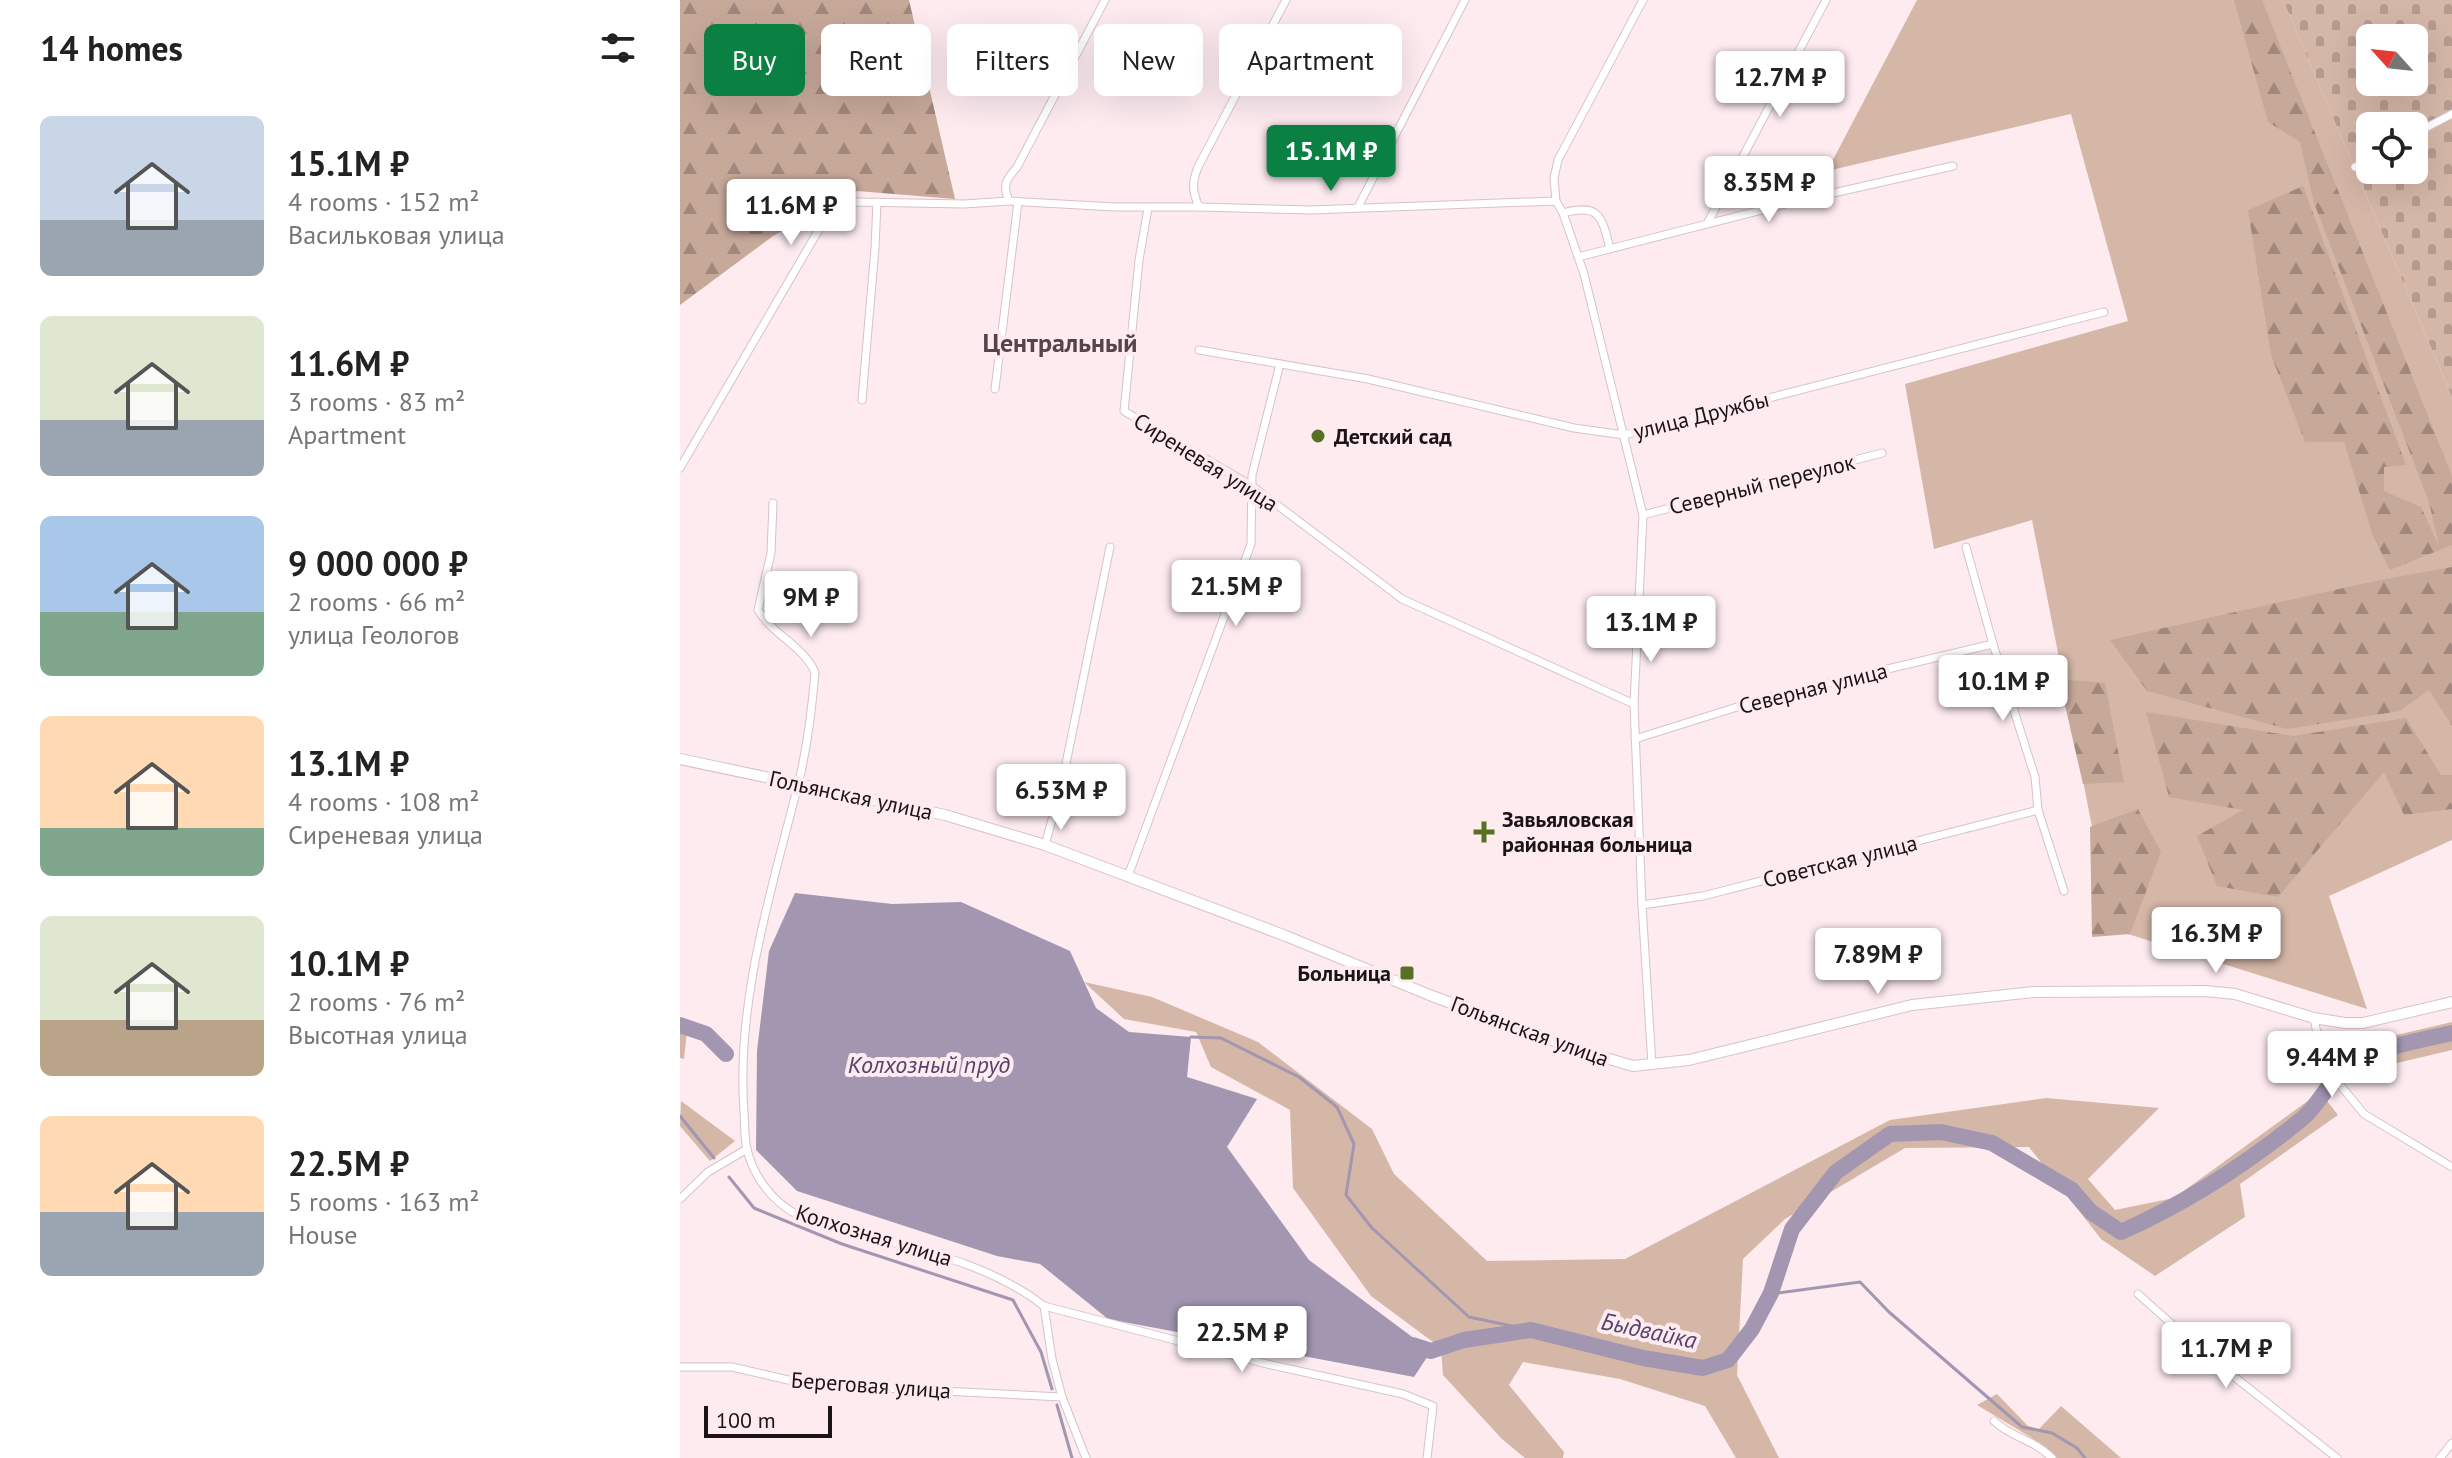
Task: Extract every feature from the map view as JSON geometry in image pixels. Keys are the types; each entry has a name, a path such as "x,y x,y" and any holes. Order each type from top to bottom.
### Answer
{"main road":[{"name":"Гольянская улица","path":"680,759 945,815 1045,845 1432,996 1579,1050 1633,1066 1689,1060 1912,1005 2034,992 2205,991 2235,994 2314,1018 2345,1023 2363,1023 2452,1002"}],"street":[{"path":"995,389 1014,202 1004,188 1005,181 1017,167 1105,0"},
{"path":"1199,207 1193,187 1198,167 1286,0"},
{"path":"1358,207 1465,0"},
{"path":"1643,0 1554,171 1556,201 1578,257 1643,515 1634,704 1652,1065"},
{"path":"1707,224 1826,0"},
{"path":"2428,127 2452,114"},
{"path":"1578,257 1953,166"},
{"path":"680,468 821,226 843,204 1014,202 1295,210 1556,201"},
{"path":"862,400 877,202"},
{"path":"1563,213 1582,207 1594,212 1603,222 1610,249"},
{"name":"Сиреневая улица","path":"1148,208 1139,260 1124,411 1252,486 1402,599 1634,704"},
{"name":"улица Дружбы","path":"1199,350 1368,379 1574,428 1624,435 2104,312"},
{"path":"1128,876 1251,544 1252,475 1280,364"},
{"name":"Северный переулок","path":"1643,515 1882,453"},
{"name":"Колхозная улица","path":"773,503 771,553 758,610 809,659 815,672 799,783 764,923 744,1023 742,1090 747,1149 756,1174 774,1200 797,1214 958,1261 1022,1289 1044,1306 1267,1364 1403,1394 1433,1406 1427,1458"},
{"path":"1045,845 1061,788 1110,547"},
{"path":"1966,547 2035,777 2038,810 2064,891"},
{"name":"Северная улица","path":"1635,739 1769,697 1993,644"},
{"name":"Советская улица","path":"1642,905 1703,896 2038,810"},
{"path":"2314,1018 2323,1064 2364,1114 2452,1167"},
{"path":"680,1199 708,1172 747,1149"},
{"path":"2138,1294 2203,1352 2337,1458"},
{"path":"1044,1306 1052,1359 1062,1397 1086,1458"},
{"name":"Береговая улица","path":"680,1367 732,1367 788,1380 843,1386 1062,1397"},
{"path":"1994,1421 2004,1430 2029,1440 2052,1458"},
{"path":"2440,1458 2452,1443"}],"green space":[{"path":"680,0 909,0 915,24 821,24 821,96 931,95 955,199 857,191 773,236 680,305"},
{"path":"1917,0 2283,0 2356,171 2356,184 2361,184 2452,397 2452,840 2329,896 2367,1009 2112,929 2032,520 1934,549 1905,384 2128,321 2071,114 1827,171"},
{"path":"2234,0 2262,0 2452,476 2452,545 2390,570 2373,536 2344,442 2305,442 2271,355 2248,210 2303,186 2406,465 2384,467 2384,491 2421,507 2439,546 2429,502 2314,203 2300,142 2268,122"},
{"path":"2283,0 2452,0 2452,397 2361,184 2428,184 2428,112 2356,112 2356,171"},
{"path":"2452,567 2452,726 2429,690 2400,711 2287,729 2147,691 2110,640 2375,581"},
{"path":"2059,679 2105,683 2124,782 2083,784"},
{"path":"2146,712 2293,736 2406,718 2441,775 2452,775 2452,809 2404,815 2384,772 2278,897 2217,886 2197,836 2243,810 2169,797"},
{"path":"2138,809 2161,852 2130,934 2092,937 2090,827"},
{"path":"1084,982 1152,997 1258,1042 1372,1129 1394,1174 1487,1261 1625,1259 1890,1120 2046,1098 2159,1108 2088,1179 2115,1210 2174,1198 2320,1092 2338,1115 2240,1184 2245,1217 2155,1276 2101,1239 2029,1147 1905,1148 1785,1219 1743,1259 1737,1375 1779,1458 1736,1458 1705,1406 1620,1379 1523,1362 1509,1385 1564,1452 1563,1458 1525,1458 1502,1439 1443,1375 1441,1348 1371,1296 1293,1188 1290,1110 1211,1067 1196,1032 1124,1019"},
{"path":"680,1019 688,1022 684,1059 680,1058"},
{"path":"2452,1022 2452,1050 2363,1071 2375,1040"},
{"path":"681,1101 735,1141 710,1161 680,1126"},
{"path":"1997,1394 2028,1426 2039,1429 2061,1406 2121,1458 2050,1458 2032,1438 1977,1405"}],"water":[{"name":"Колхозный пруд","path":"795,893 892,904 961,902 1070,951 1096,1008 1129,1032 1191,1037 1187,1077 1257,1099 1227,1147 1309,1260 1431,1351 1414,1377 1108,1319 1040,1264 997,1256 797,1191 756,1150 757,1051 769,951"}],"waterway":[{"name":"Быдвайка","path":"680,1025 706,1034 726,1054"},
{"name":"Быдвайка","path":"1412,1345 1431,1351 1464,1340 1531,1330 1643,1358 1703,1368 1728,1360 1752,1329 1771,1293 1792,1229 1836,1172 1890,1134 1941,1132 1992,1143 2072,1190 2091,1212 2121,1232 2193,1195 2260,1151 2303,1118 2338,1074 2352,1063 2389,1048 2452,1033"},
{"path":"1191,1037 1221,1038 1299,1077 1337,1107 1354,1144 1346,1195 1372,1228 1469,1317 1531,1330"},
{"path":"680,1116 714,1158"},
{"path":"729,1177 754,1208 842,1244 1013,1300 1041,1352 1052,1389"},
{"path":"1771,1294 1860,1282 1889,1312 2022,1427 2052,1433 2077,1448 2085,1458"},
{"path":"1057,1405 1072,1458"}],"place":[{"name":"Детский сад","path":"1318,436"},
{"name":"Завьяловская районная больница","path":"1484,832"},
{"name":"Больница","path":"1407,973"}],"district":[{"name":"Центральный","path":"1060,343"}]}
